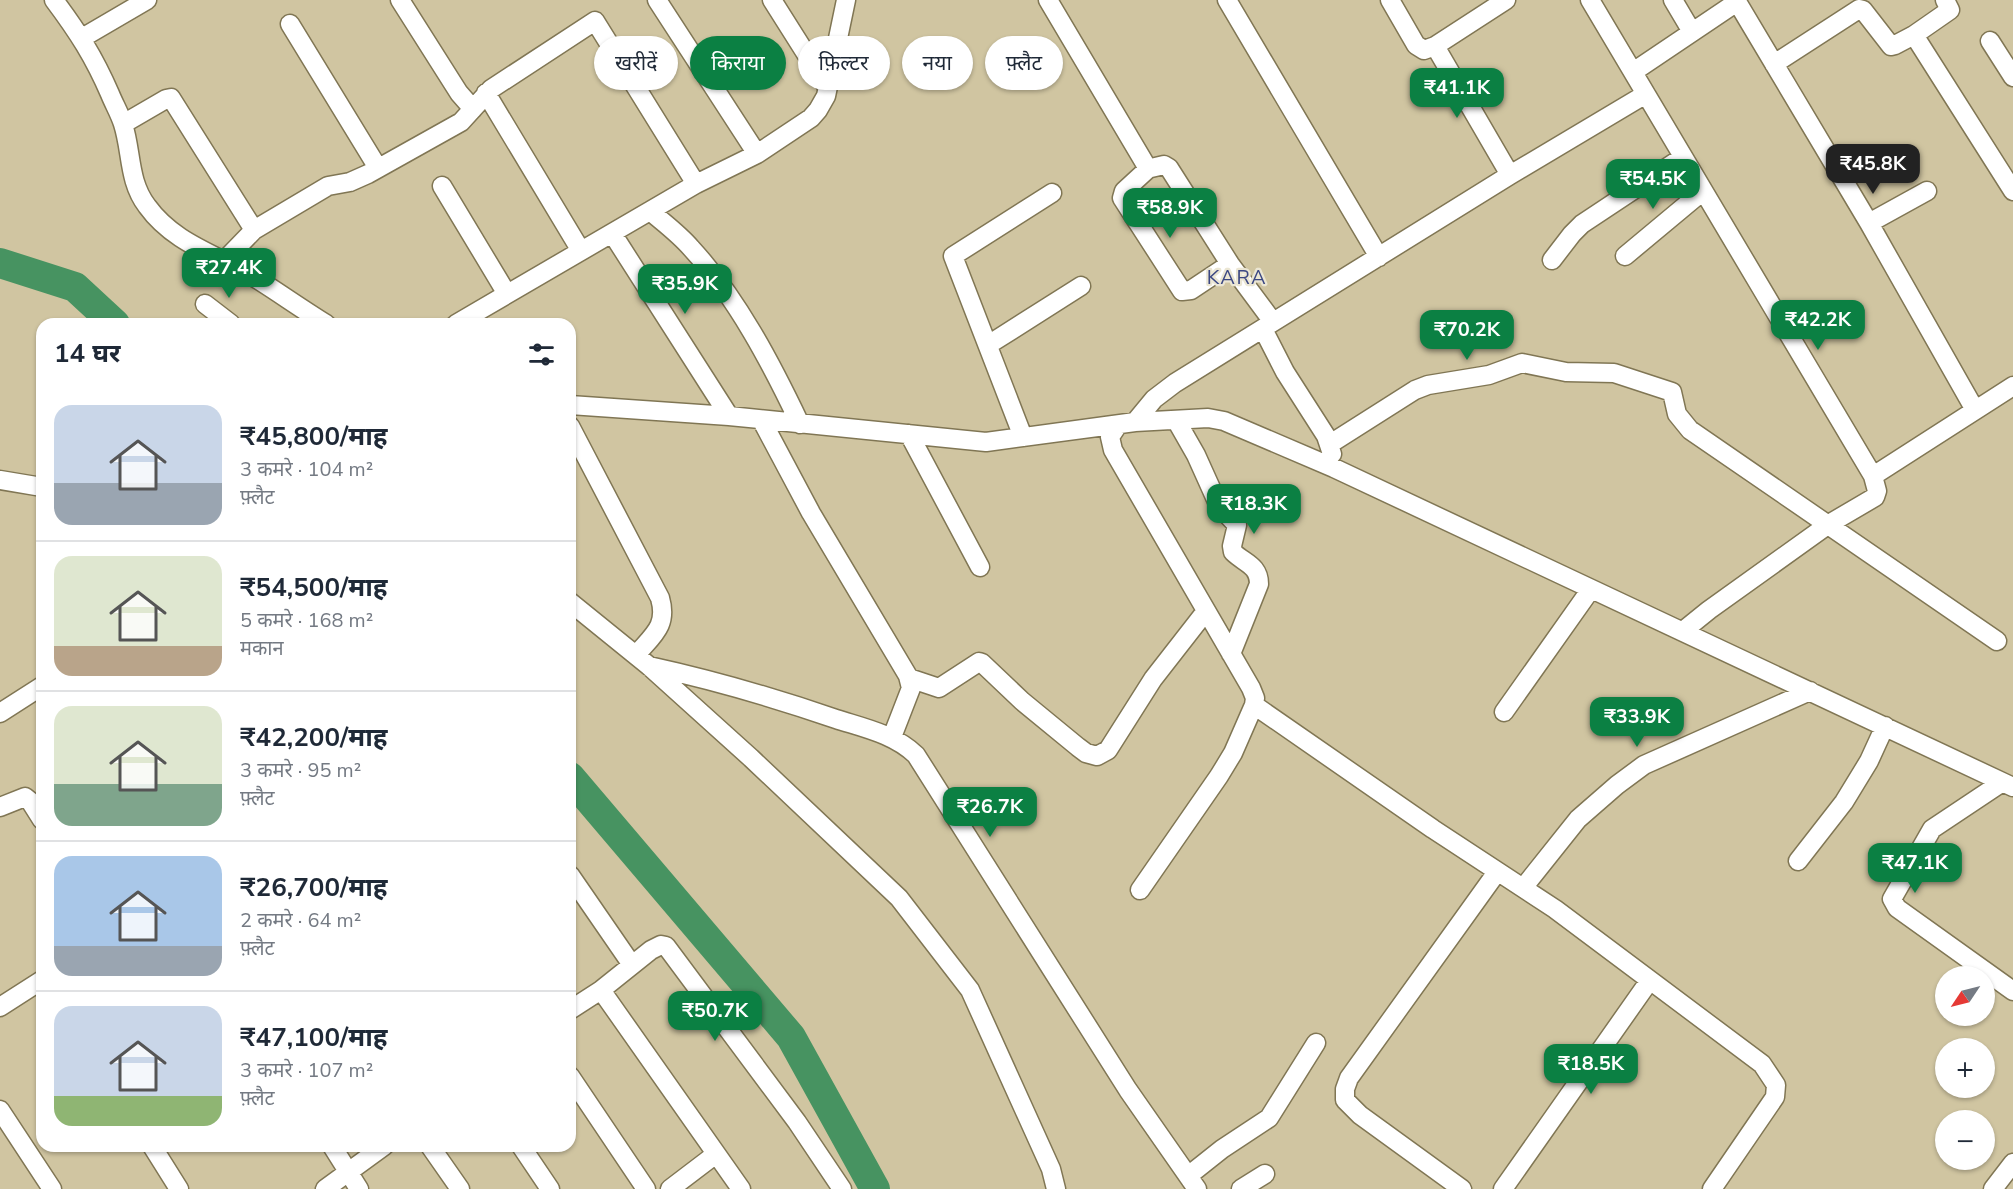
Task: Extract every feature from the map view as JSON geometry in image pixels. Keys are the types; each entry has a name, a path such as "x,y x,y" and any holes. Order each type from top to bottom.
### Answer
{"street":[{"path":"54,0 95,60 123,124 137,191 147,206 162,224 180,239 247,274 317,318"},
{"path":"82,38 147,0"},
{"path":"400,0 459,93 473,109"},
{"path":"657,0 757,154"},
{"path":"772,0 798,41"},
{"path":"838,36 846,0"},
{"path":"1048,0 1149,168"},
{"path":"1227,0 1379,256"},
{"path":"1390,0 1419,49 1428,50 1506,0"},
{"path":"1590,0 1873,476 1877,491 1875,497 1829,524 1683,631"},
{"path":"1674,0 1692,32"},
{"path":"1774,64 1856,5 1863,10 1891,46 1914,35 1950,10 1945,0"},
{"path":"1633,72 1737,1 1869,223 1976,410"},
{"path":"223,262 254,230 328,186 350,182 456,125 486,93 594,21 696,184"},
{"path":"290,24 378,168"},
{"path":"1914,35 2013,191"},
{"path":"1990,41 2013,77"},
{"path":"1435,46 1510,175"},
{"path":"466,318 696,184 757,154 811,118 823,104 826,90"},
{"path":"486,93 581,251"},
{"path":"1140,890 1225,766 1254,705 1253,692 1113,450 1110,437 1158,395 1510,175 1646,94"},
{"path":"123,124 171,98 254,230"},
{"path":"1552,260 1582,224 1683,157"},
{"path":"1230,264 1191,290 1182,291 1122,198 1124,191 1149,168 1163,165 1169,168 1230,264 1268,326 1286,372 1330,444 1334,468"},
{"path":"442,186 507,294"},
{"path":"1625,256 1703,191"},
{"path":"1869,223 1927,191"},
{"path":"1023,437 954,261 954,254 1052,193"},
{"path":"650,211 693,249 725,292 772,366 801,424"},
{"path":"612,233 729,416"},
{"path":"988,345 1081,285"},
{"path":"205,304 223,318"},
{"path":"1330,444 1415,390 1428,385 1485,376 1522,363 1570,372 1614,373 1671,392 1677,414 1690,430 1997,641"},
{"path":"1873,476 2013,386"},
{"path":"576,405 729,416 980,441 1127,423 1208,418 1224,421 1334,468 2007,785"},
{"path":"1176,420 1196,455 1219,507 1237,525 1232,546 1233,552 1252,566 1259,578 1259,584 1231,654"},
{"path":"762,421 811,513 909,678 910,688 892,737"},
{"path":"909,434 980,567"},
{"path":"576,437 660,598 663,619 643,661"},
{"path":"0,480 36,486"},
{"path":"1504,712 1591,589"},
{"path":"576,607 643,661 751,758 899,898 970,990 1051,1169 1056,1189"},
{"path":"909,678 939,688 982,663 1022,701 1078,747 1092,755 1100,755 1108,750 1153,679 1206,611"},
{"path":"643,661 793,704 892,737 908,747 922,763 1128,1089 1192,1182 1222,1149 1269,1118 1316,1043"},
{"path":"0,713 36,690"},
{"path":"1523,888 1578,819 1644,765 1810,691"},
{"path":"1254,705 1497,872 1555,909 1756,1058 1776,1084 1776,1091 1771,1104 1712,1189"},
{"path":"1798,861 1845,802 1869,761 1885,726"},
{"path":"2007,785 1932,829 1892,899 1894,905 1902,912 2013,991"},
{"path":"0,807 25,797 36,810"},
{"path":"1462,1189 1360,1115 1345,1100 1345,1089 1349,1078 1497,872"},
{"path":"576,884 632,965"},
{"path":"576,1006 601,990 651,950 661,945 666,946 797,1122 842,1189"},
{"path":"1503,1189 1650,980"},
{"path":"0,1007 36,985"},
{"path":"601,990 741,1189"},
{"path":"576,1085 646,1189"},
{"path":"0,1110 52,1189"},
{"path":"156,1152 179,1189"},
{"path":"336,1152 359,1189"},
{"path":"325,1189 376,1152"},
{"path":"434,1152 460,1189"},
{"path":"525,1152 550,1189"},
{"path":"670,1189 716,1154"},
{"path":"1993,1189 2013,1163"},
{"path":"1241,1189 1265,1174"}],"waterway":[{"path":"0,263 75,287 109,318"},
{"path":"576,784 791,1037 875,1189"}],"district":[{"name":"KARA","path":"1237,277"}]}
